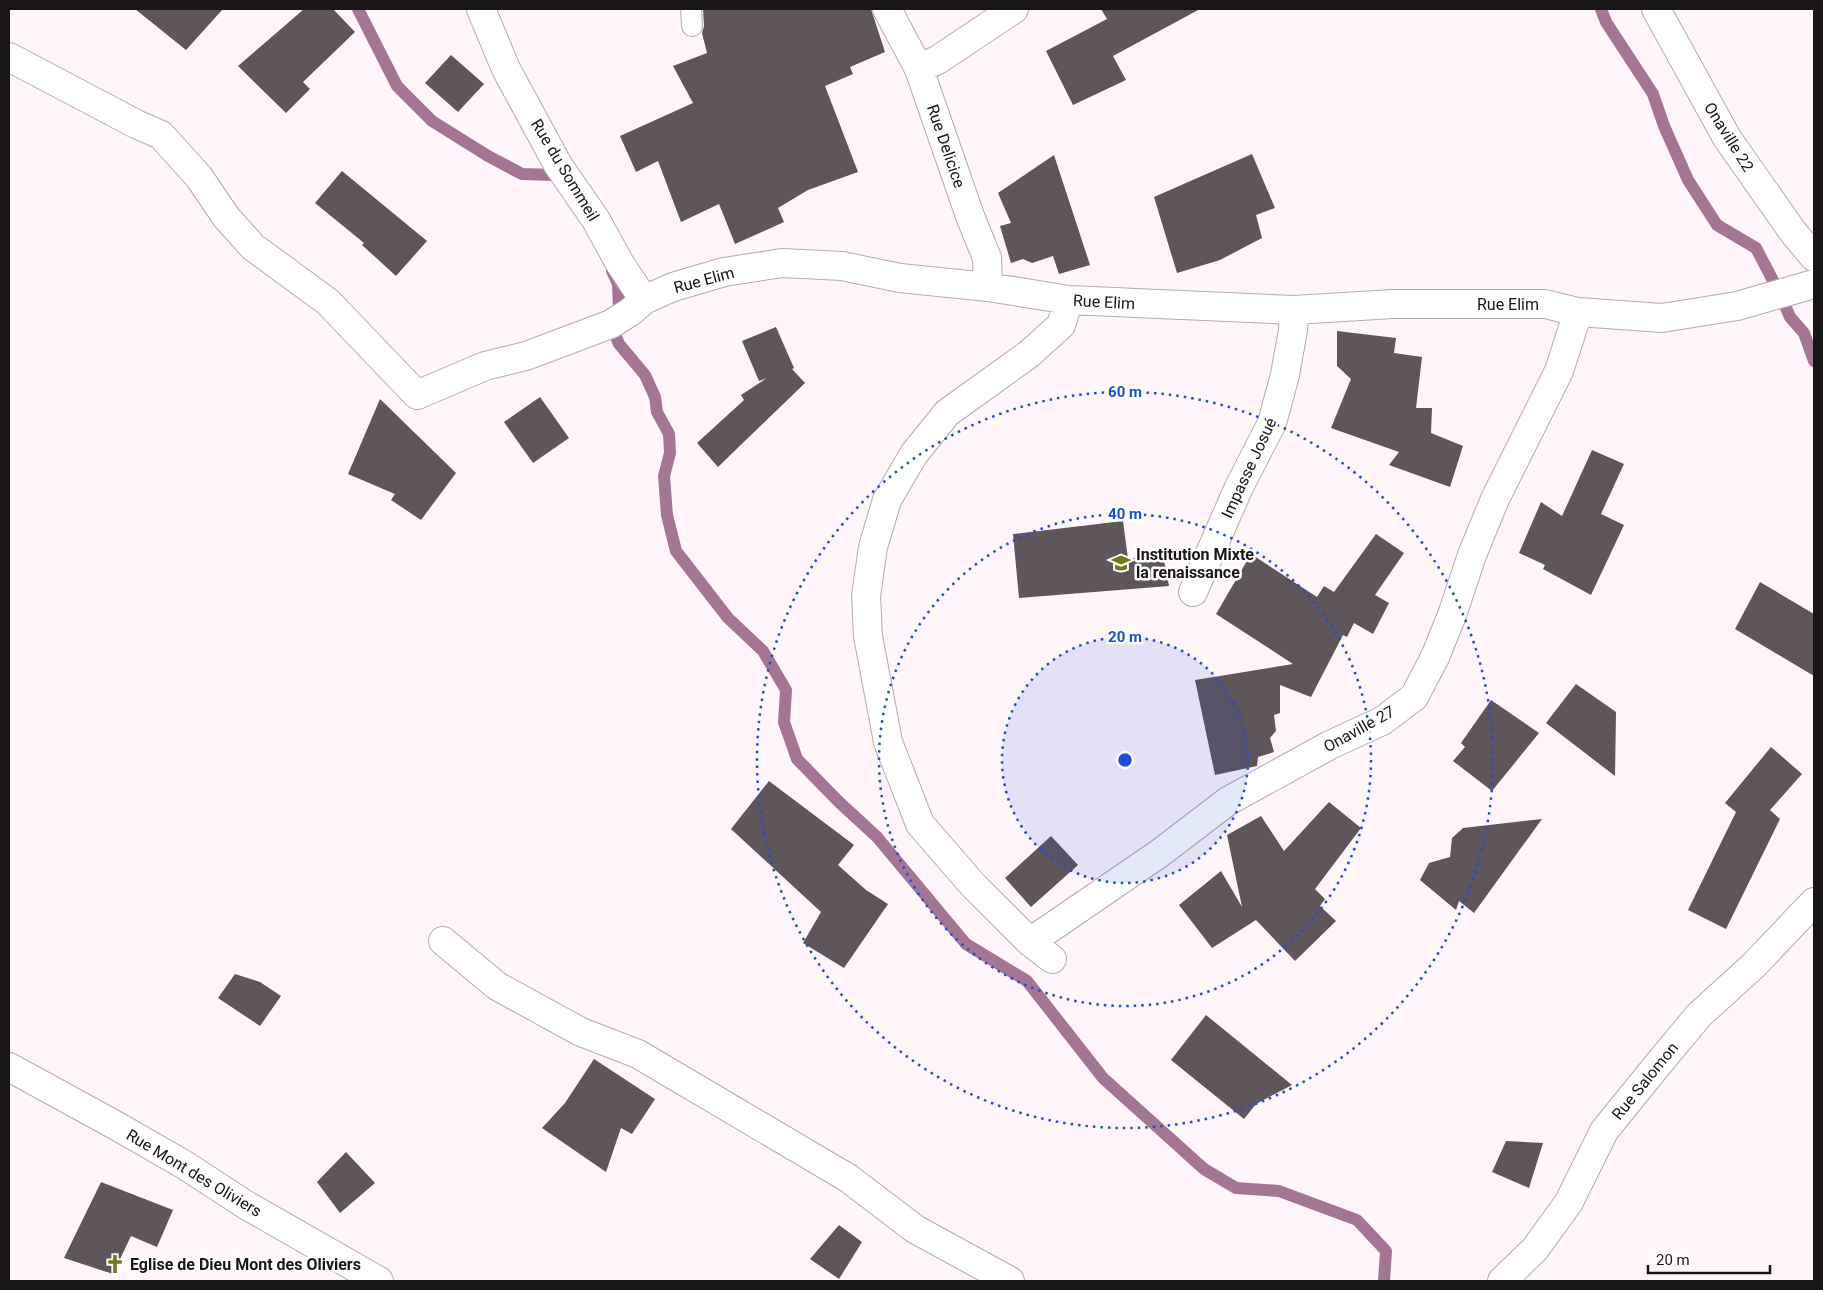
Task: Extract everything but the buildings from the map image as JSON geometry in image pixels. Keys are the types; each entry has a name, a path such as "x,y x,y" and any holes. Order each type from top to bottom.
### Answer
{"street":[{"name":"Rue du Sommeil","path":"480,9 506,69 558,165 596,220 619,262 644,300"},
{"name":"Rue Delicice","path":"887,9 919,69 970,216 987,258 988,287"},
{"path":"919,69 939,59 1014,9"},
{"name":"Onaville 22","path":"1656,9 1727,138 1793,232 1814,257"},
{"name":"Rue Elim","path":"9,57 136,124 162,135 200,177 226,218 253,247 328,302 417,395 485,366 526,356 611,324 644,300 673,287 724,272 782,263 842,266 900,278 988,287 1069,300 1294,310 1393,304 1545,304 1578,312 1662,318 1737,306 1814,284"},
{"path":"1052,959 1030,942 973,885 920,824 888,742 868,636 866,596 873,547 887,500 914,454 947,413 1029,354 1061,325 1069,300"},
{"name":"Impasse Josué","path":"1194,592 1239,487 1272,423 1285,375 1293,330 1294,310"},
{"name":"Onaville 27","path":"1030,942 1160,853 1228,801 1330,745 1382,720 1414,697 1442,640 1472,555 1495,499 1559,371 1578,312"},
{"name":"Rue Salomon","path":"1502,1281 1535,1249 1568,1202 1604,1131 1655,1068 1699,1015 1753,966 1814,902"},
{"path":"443,941 497,986 581,1032 638,1054 848,1178 915,1229 1010,1281"},
{"name":"Rue Mont des Oliviers","path":"9,1067 183,1164 246,1205 378,1281"}],"waterway":[{"path":"358,9 397,86 432,121 488,156 522,174 555,175 561,183"},
{"path":"1601,9 1606,22 1653,94 1664,126 1688,180 1717,225 1756,248 1790,317 1804,333 1814,361"},
{"path":"612,271 618,284 619,309 611,324 619,344 645,375 655,397 657,412 669,434 670,453 664,476 667,515 676,551 728,618 763,651 786,690 784,722 797,759 877,837 966,944 1027,981 1103,1078 1204,1169 1236,1188 1279,1191 1357,1220 1386,1251 1384,1281"}],"place":[{"name":"Institution Mixte la renaissance","path":"1121,563"},
{"name":"Eglise de Dieu Mont des Oliviers","path":"115,1264"}]}
